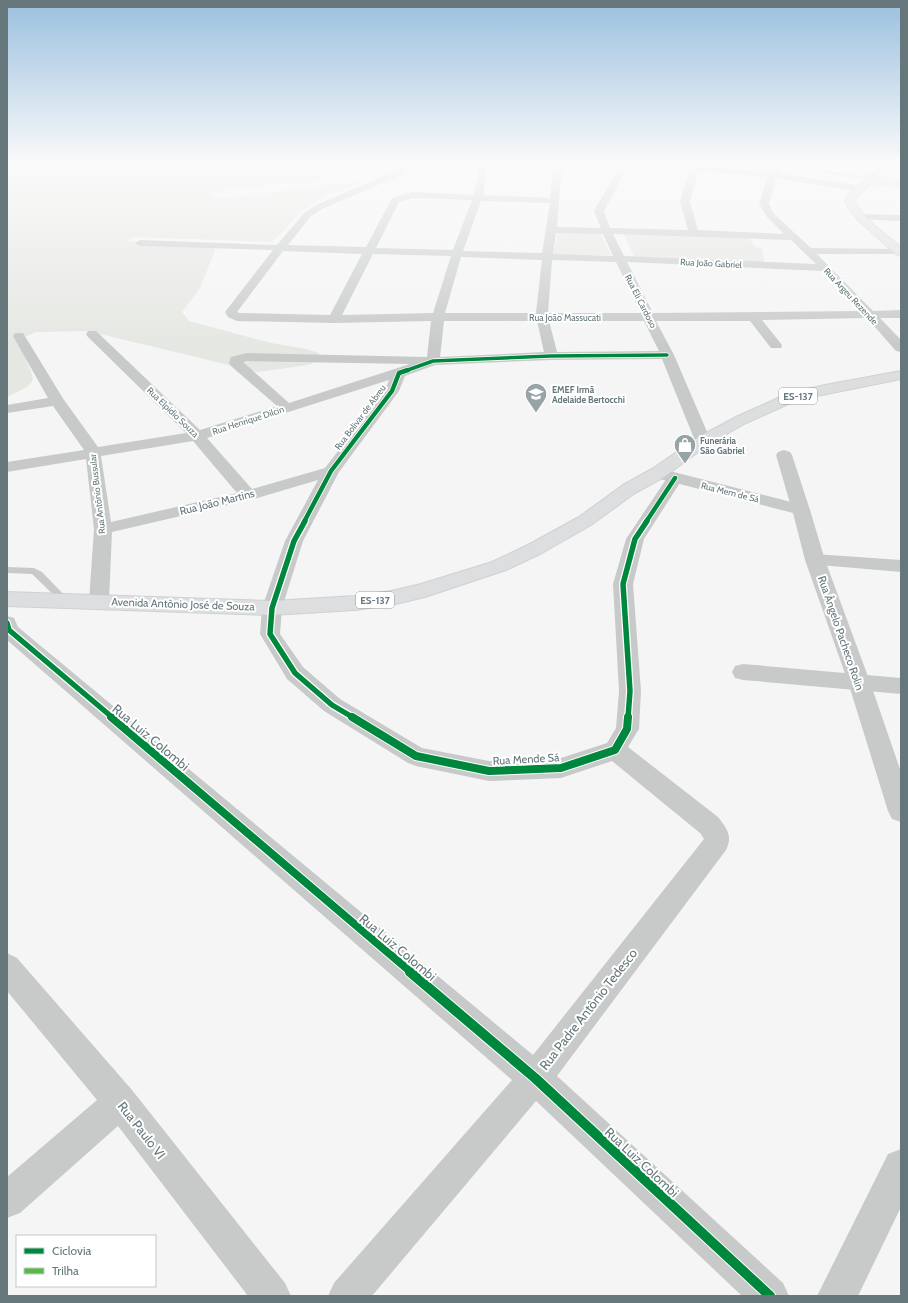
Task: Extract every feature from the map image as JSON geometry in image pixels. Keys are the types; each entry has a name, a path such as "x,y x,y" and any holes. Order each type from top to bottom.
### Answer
{"main road":[{"path":"869,225 900,252"},
{"name":"ES-137","path":"703,441 740,420 792,397 825,388 901,375"},
{"name":"Avenida Antônio José de Souza","path":"7,599 272,608 355,603 391,598 425,590 499,566 534,549 585,521 629,489 666,476 703,441"}],"street":[{"path":"280,248 299,225"},
{"path":"334,319 383,225"},
{"path":"433,362 438,317 457,254 468,225"},
{"path":"551,356 542,318 547,256 553,225"},
{"name":"Rua Eli Cardoso","path":"604,225 668,355 703,441"},
{"path":"692,225 694,233"},
{"name":"Rua Argeu Rezende","path":"779,225 826,268 901,348"},
{"path":"552,230 792,237"},
{"name":"Rua João Gabriel","path":"140,243 547,256 826,268"},
{"name":"Rua João Massucati","path":"280,248 231,312 237,317 334,319 438,317 753,317 901,314"},
{"path":"808,251 900,252"},
{"path":"753,317 776,345"},
{"name":"Rua Elpídio Souza","path":"92,334 197,436 248,494"},
{"name":"Rua Antônio Bussular","path":"20,336 57,401 93,452 103,529 99,601"},
{"path":"288,408 236,363 236,360 247,357 433,362 551,356 668,355"},
{"path":"399,373 433,362"},
{"name":"Rua Henrique Dilcin","path":"7,467 197,436 399,373"},
{"name":"Rua Bolivar de Abreu","path":"272,608 294,541 331,471 392,391 399,373"},
{"path":"7,409 57,401"},
{"name":"Rua Ângelo Pacheco Rolin","path":"784,455 815,560 859,682 901,811"},
{"name":"Rua João Martins","path":"103,529 248,494 331,471"},
{"path":"615,750 627,729 630,691 623,584 635,539 666,476"},
{"name":"Rua Mem de Sá","path":"666,476 801,510"},
{"path":"815,560 901,566"},
{"name":"Rua Mende Sá","path":"272,608 270,634 295,672 332,705 416,756 489,771 561,768 615,750"},
{"name":"Rua Luiz Colombi","path":"8,630 535,1078 770,1296"},
{"path":"743,672 901,686"},
{"name":"Rua Padre Antônio Tedesco","path":"347,1296 535,1078 718,842 716,834 709,825 615,750"},
{"name":"Rua Paulo VI","path":"7,968 120,1102 272,1296"},
{"path":"7,1200 120,1102"},
{"path":"837,1296 901,1168"}],"lane":[{"path":"7,570 34,571 39,574 64,600"}],"shaded area":[{"path":"7,225 289,225 272,242 133,237 129,241 216,248 200,288 182,312 189,321 271,343 306,349 319,353 322,359 308,365 258,372 88,331 36,332 22,338 24,355 33,380 27,387 7,397"},
{"path":"558,233 600,233 611,255 553,255"},
{"path":"623,233 749,237 755,247 762,248 765,263 635,258"}],"cycle path":[{"path":"667,355 551,356 433,361 399,373 392,391 331,471 294,541 272,608 270,634 295,673 332,705 416,756 489,771 561,768 615,750 627,729 630,691 623,584 635,539 675,478"},
{"path":"7,623 9,630 535,1078 770,1296"}],"place":[{"name":"EMEF Irmã Adelaide Bertocchi","path":"536,414"},
{"name":"Funerária São Gabriel","path":"685,464"}]}
